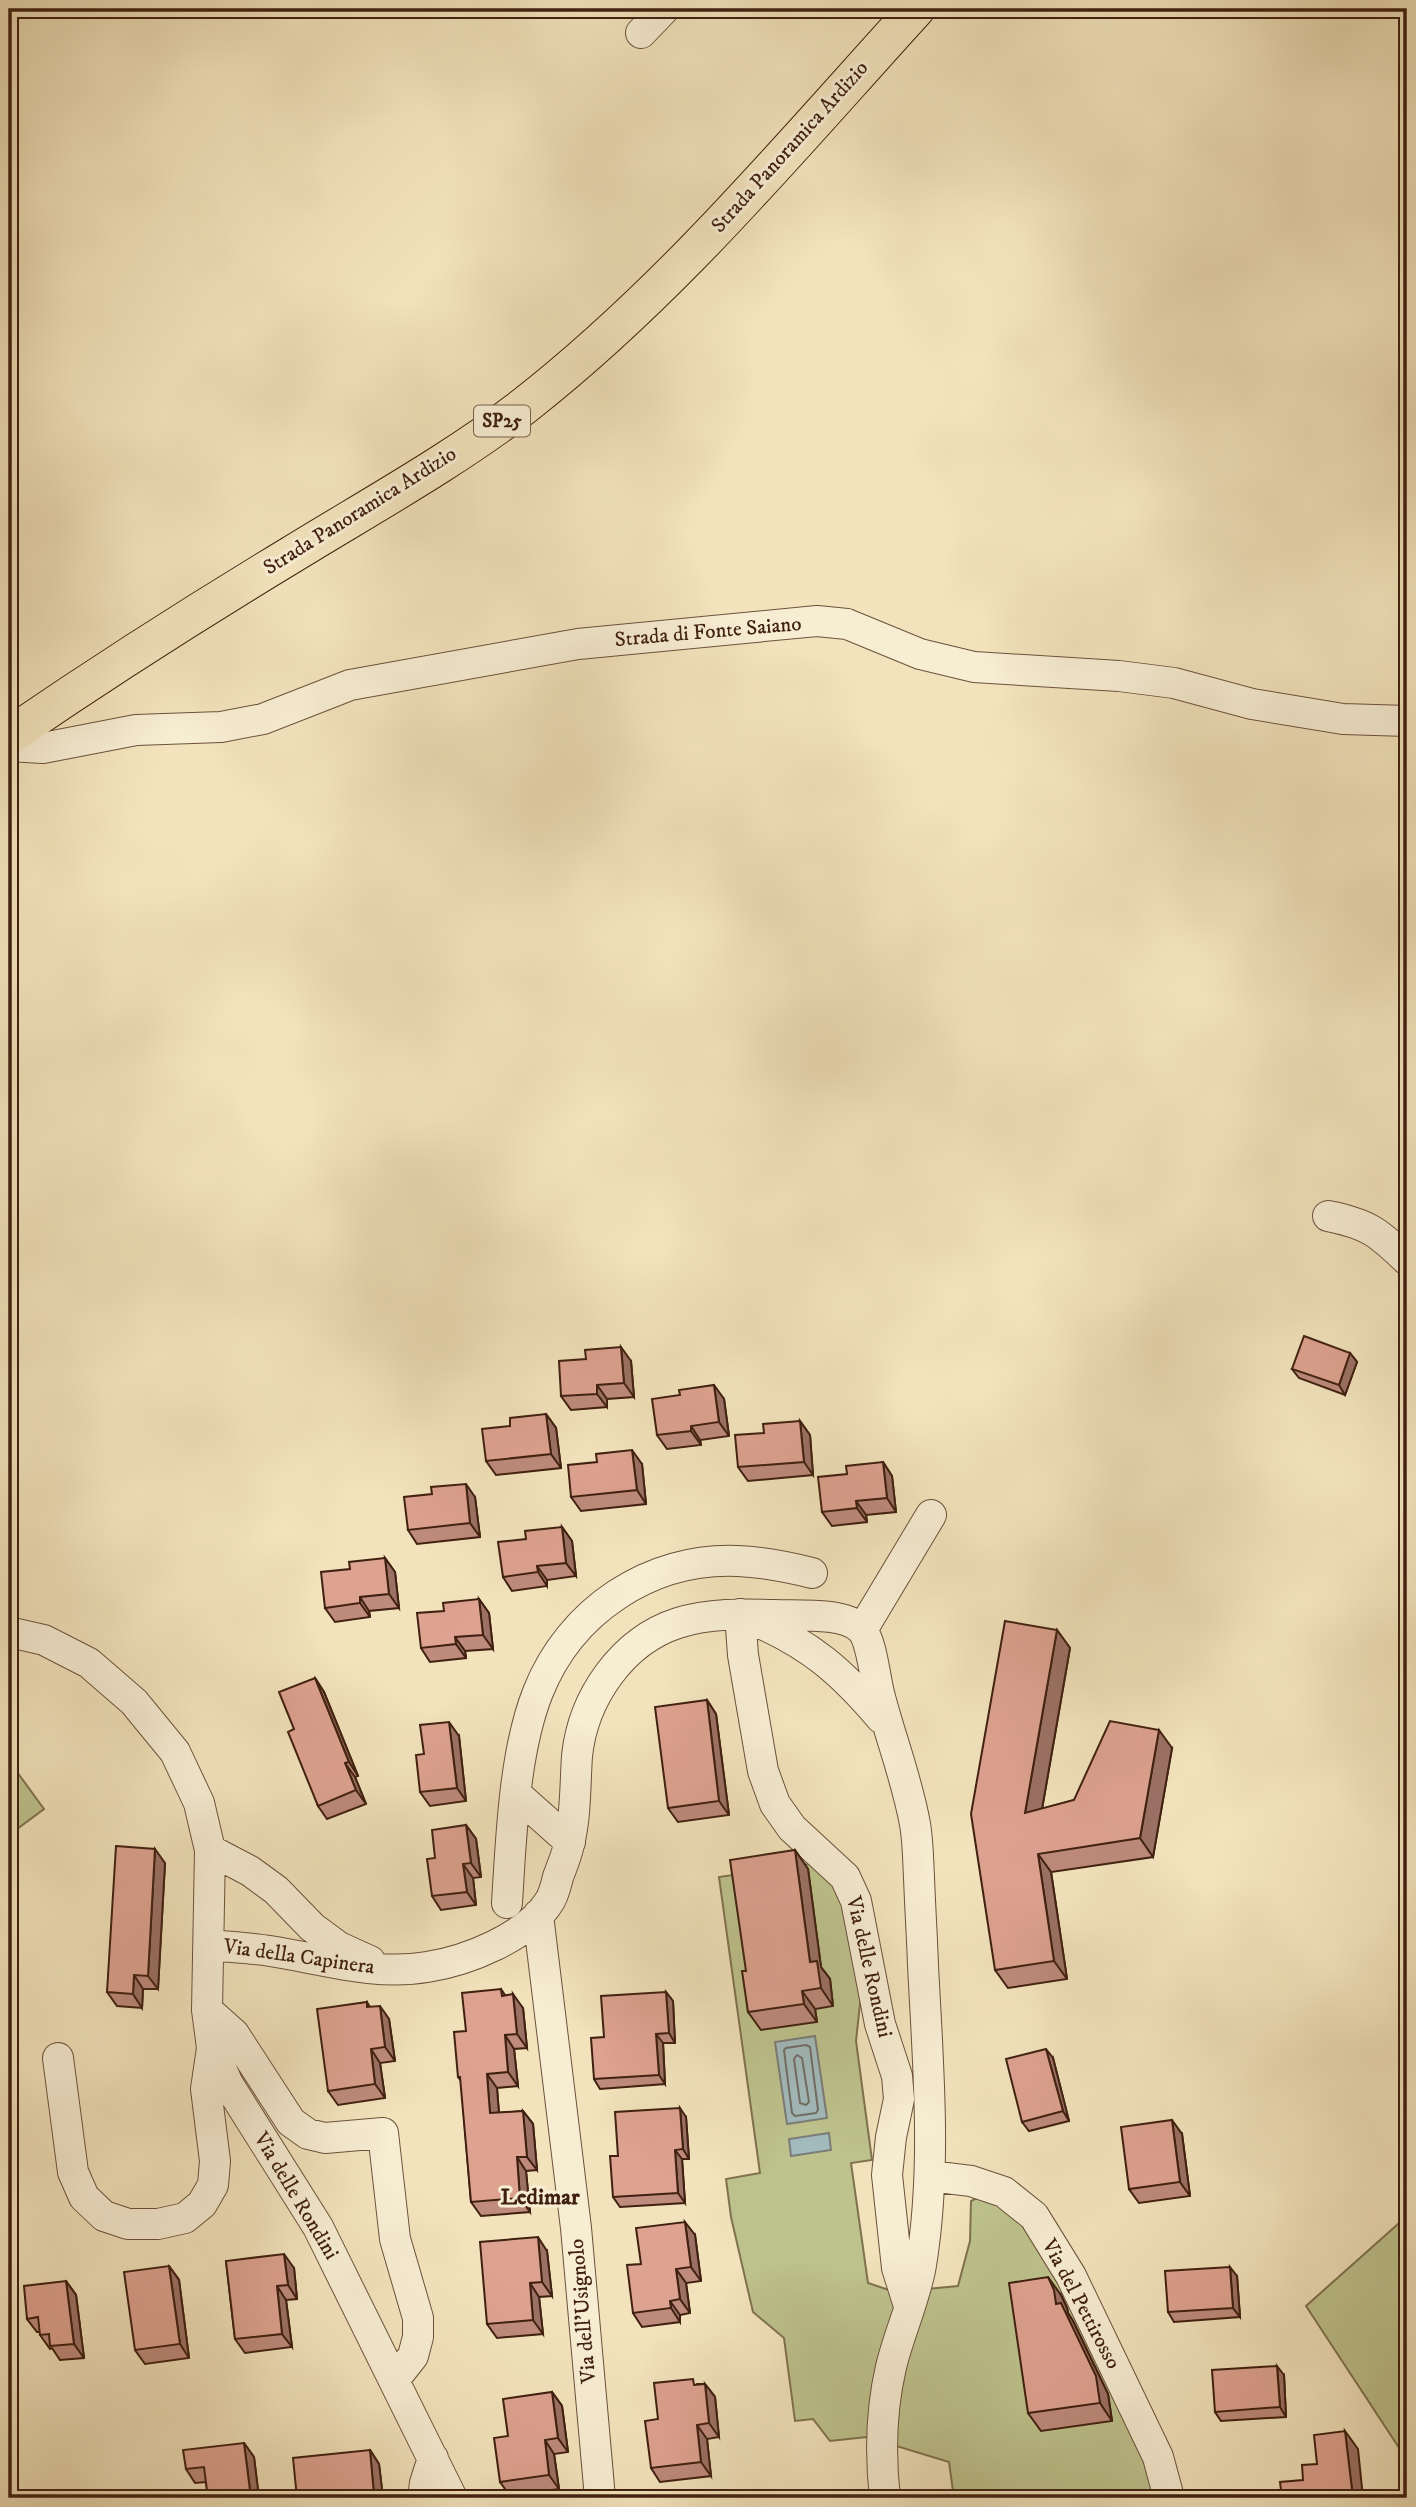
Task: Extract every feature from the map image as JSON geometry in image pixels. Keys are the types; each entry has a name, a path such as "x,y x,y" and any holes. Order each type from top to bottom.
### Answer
{"main road":[{"name":"Strada Panoramica Ardizio","path":"9,736 203,608 439,465 522,407 600,343 696,250 916,9"}],"street":[{"path":"641,33 664,9"},
{"name":"Strada di Fonte Saiano","path":"9,746 43,748 136,730 221,727 263,719 350,684 578,644 817,621 847,624 920,654 975,667 1119,676 1174,683 1252,704 1343,719 1407,721"},
{"path":"1328,1216 1357,1222 1380,1234 1407,1260"},
{"path":"740,1614 827,1617 850,1623 862,1630 931,1515"},
{"path":"507,1903 516,1794 525,1740 537,1693 559,1650 588,1615 624,1589 660,1572 702,1563 737,1561 812,1573"},
{"name":"Via delle Rondini","path":"888,1726 853,1685 818,1655 783,1632 740,1614 743,1655 763,1770 775,1804 792,1828 845,1877 856,1901 880,2024 897,2076 899,2099 887,2175 897,2268 909,2306"},
{"name":"Via della Capinera","path":"209,1945 269,1951 332,1965 389,1970 425,1968 464,1959 504,1942 538,1915 550,1901 570,1842 578,1748 588,1712 604,1680 625,1655 651,1635 677,1623 709,1616 740,1614"},
{"name":"Via delle Rondini","path":"862,1630 868,1641 888,1726 904,1773 916,1829 929,2071 930,2176 921,2268 891,2367 882,2416 881,2465 885,2498"},
{"name":"Via delle Rondini","path":"9,1632 44,1640 89,1663 134,1702 175,1752 199,1803 210,1850 207,2010 212,2048 228,2084 318,2227 452,2498"},
{"path":"516,1794 570,1842"},
{"name":"Via della Capinera","path":"210,1850 250,1871 276,1890 312,1927 339,1947 389,1970"},
{"name":"Via dell'Usignolo","path":"538,1915 576,2228 600,2498"},
{"name":"Via delle Rondini","path":"207,2010 234,2034 291,2122 308,2134 325,2138 383,2133 395,2239 418,2318 418,2337 413,2356 394,2380"},
{"path":"58,2058 73,2172 84,2197 104,2216 128,2224 158,2224 185,2218 202,2204 213,2185 215,2161 206,2088 212,2048"},
{"name":"Via del Pettirosso","path":"930,2176 971,2181 1004,2192 1034,2216 1071,2276 1158,2456 1169,2498"},
{"path":"423,2498 433,2458"}],"green space":[{"path":"9,1761 44,1809 9,1835"},
{"path":"816,1863 843,1898 861,1994 856,2041 872,2160 851,2163 868,2283 895,2292 958,2286 970,2241 971,2201 986,2193 1023,2214 1150,2455 1159,2498 954,2498 949,2462 867,2437 830,2441 813,2419 795,2421 784,2338 753,2312 731,2217 726,2179 760,2173 719,1877"},
{"path":"1407,2216 1407,2460 1306,2306"}],"water":[{"path":"815,2036 827,2118 787,2124 775,2042"},
{"path":"829,2133 831,2150 791,2156 789,2139"}],"building":[{"path":"1304,1336 1350,1353 1339,1385 1292,1369"},
{"path":"621,1347 624,1383 597,1385 597,1394 561,1396 559,1361 586,1359 585,1350"},
{"path":"714,1385 719,1422 691,1426 691,1431 657,1435 652,1399 680,1395 679,1390"},
{"path":"546,1414 551,1454 486,1461 482,1429 510,1426 510,1418"},
{"path":"800,1421 804,1462 738,1467 735,1435 764,1433 763,1424"},
{"path":"632,1450 637,1490 571,1497 568,1465 597,1462 596,1454"},
{"path":"883,1462 887,1498 856,1501 857,1508 822,1512 818,1477 847,1474 846,1466"},
{"path":"466,1484 470,1523 408,1530 404,1497 432,1494 431,1487"},
{"path":"562,1527 566,1563 537,1566 538,1572 503,1577 498,1542 526,1539 525,1531"},
{"path":"385,1558 389,1594 360,1597 360,1603 325,1608 321,1572 350,1569 349,1562"},
{"path":"479,1599 483,1635 455,1637 456,1644 421,1648 417,1613 444,1611 443,1603"},
{"path":"1005,1621 1057,1630 1025,1813 1074,1800 1110,1721 1159,1730 1140,1838 1038,1854 1054,1961 995,1970 971,1814"},
{"path":"315,1678 349,1762 345,1763 356,1790 318,1806 288,1732 294,1729 279,1692"},
{"path":"707,1700 719,1801 668,1808 655,1707"},
{"path":"449,1722 457,1788 420,1792 416,1755 424,1754 420,1725"},
{"path":"466,1825 471,1863 463,1864 467,1892 432,1896 427,1859 435,1858 432,1830"},
{"path":"116,1846 155,1849 148,1976 134,1975 133,1994 107,1992"},
{"path":"795,1850 810,1962 817,1961 821,1988 802,1991 804,2004 748,2012 742,1971 746,1971 730,1860"},
{"path":"501,1989 502,1996 513,1994 517,2034 505,2035 508,2072 487,2074 490,2113 523,2111 527,2157 517,2157 520,2198 471,2202 454,2032 466,2031 462,1993"},
{"path":"666,1992 669,2033 656,2034 659,2075 594,2079 591,2038 604,2037 601,1996"},
{"path":"367,2002 367,2007 380,2006 385,2047 371,2049 375,2084 328,2091 317,2009"},
{"path":"1046,2049 1063,2111 1022,2122 1006,2059"},
{"path":"680,2108 683,2149 675,2150 678,2193 613,2197 610,2156 618,2156 615,2112"},
{"path":"1172,2120 1180,2182 1129,2189 1121,2127"},
{"path":"685,2222 691,2267 676,2269 680,2299 670,2301 671,2308 633,2313 627,2265 641,2264 636,2228"},
{"path":"538,2237 542,2282 530,2283 533,2320 487,2324 480,2242"},
{"path":"284,2254 288,2285 277,2286 282,2334 235,2339 226,2261"},
{"path":"169,2266 180,2344 135,2350 124,2272"},
{"path":"1230,2267 1233,2308 1168,2312 1165,2271"},
{"path":"1048,2277 1056,2304 1061,2303 1096,2376 1100,2403 1028,2413 1009,2283"},
{"path":"66,2281 74,2344 50,2346 49,2334 40,2335 38,2317 27,2319 24,2286"},
{"path":"1277,2366 1280,2407 1215,2412 1212,2370"},
{"path":"693,2379 694,2385 705,2384 709,2423 697,2425 701,2462 651,2468 645,2421 658,2419 654,2383"},
{"path":"552,2392 558,2438 545,2440 549,2475 500,2482 494,2438 508,2436 503,2399"},
{"path":"1345,2431 1353,2498 1282,2498 1280,2482 1303,2480 1302,2465 1317,2464 1314,2435"},
{"path":"244,2443 251,2498 208,2498 204,2467 186,2469 183,2450"},
{"path":"370,2450 374,2495 297,2498 293,2458"}],"district":[{"name":"Ledimar","path":"540,2197"}]}
